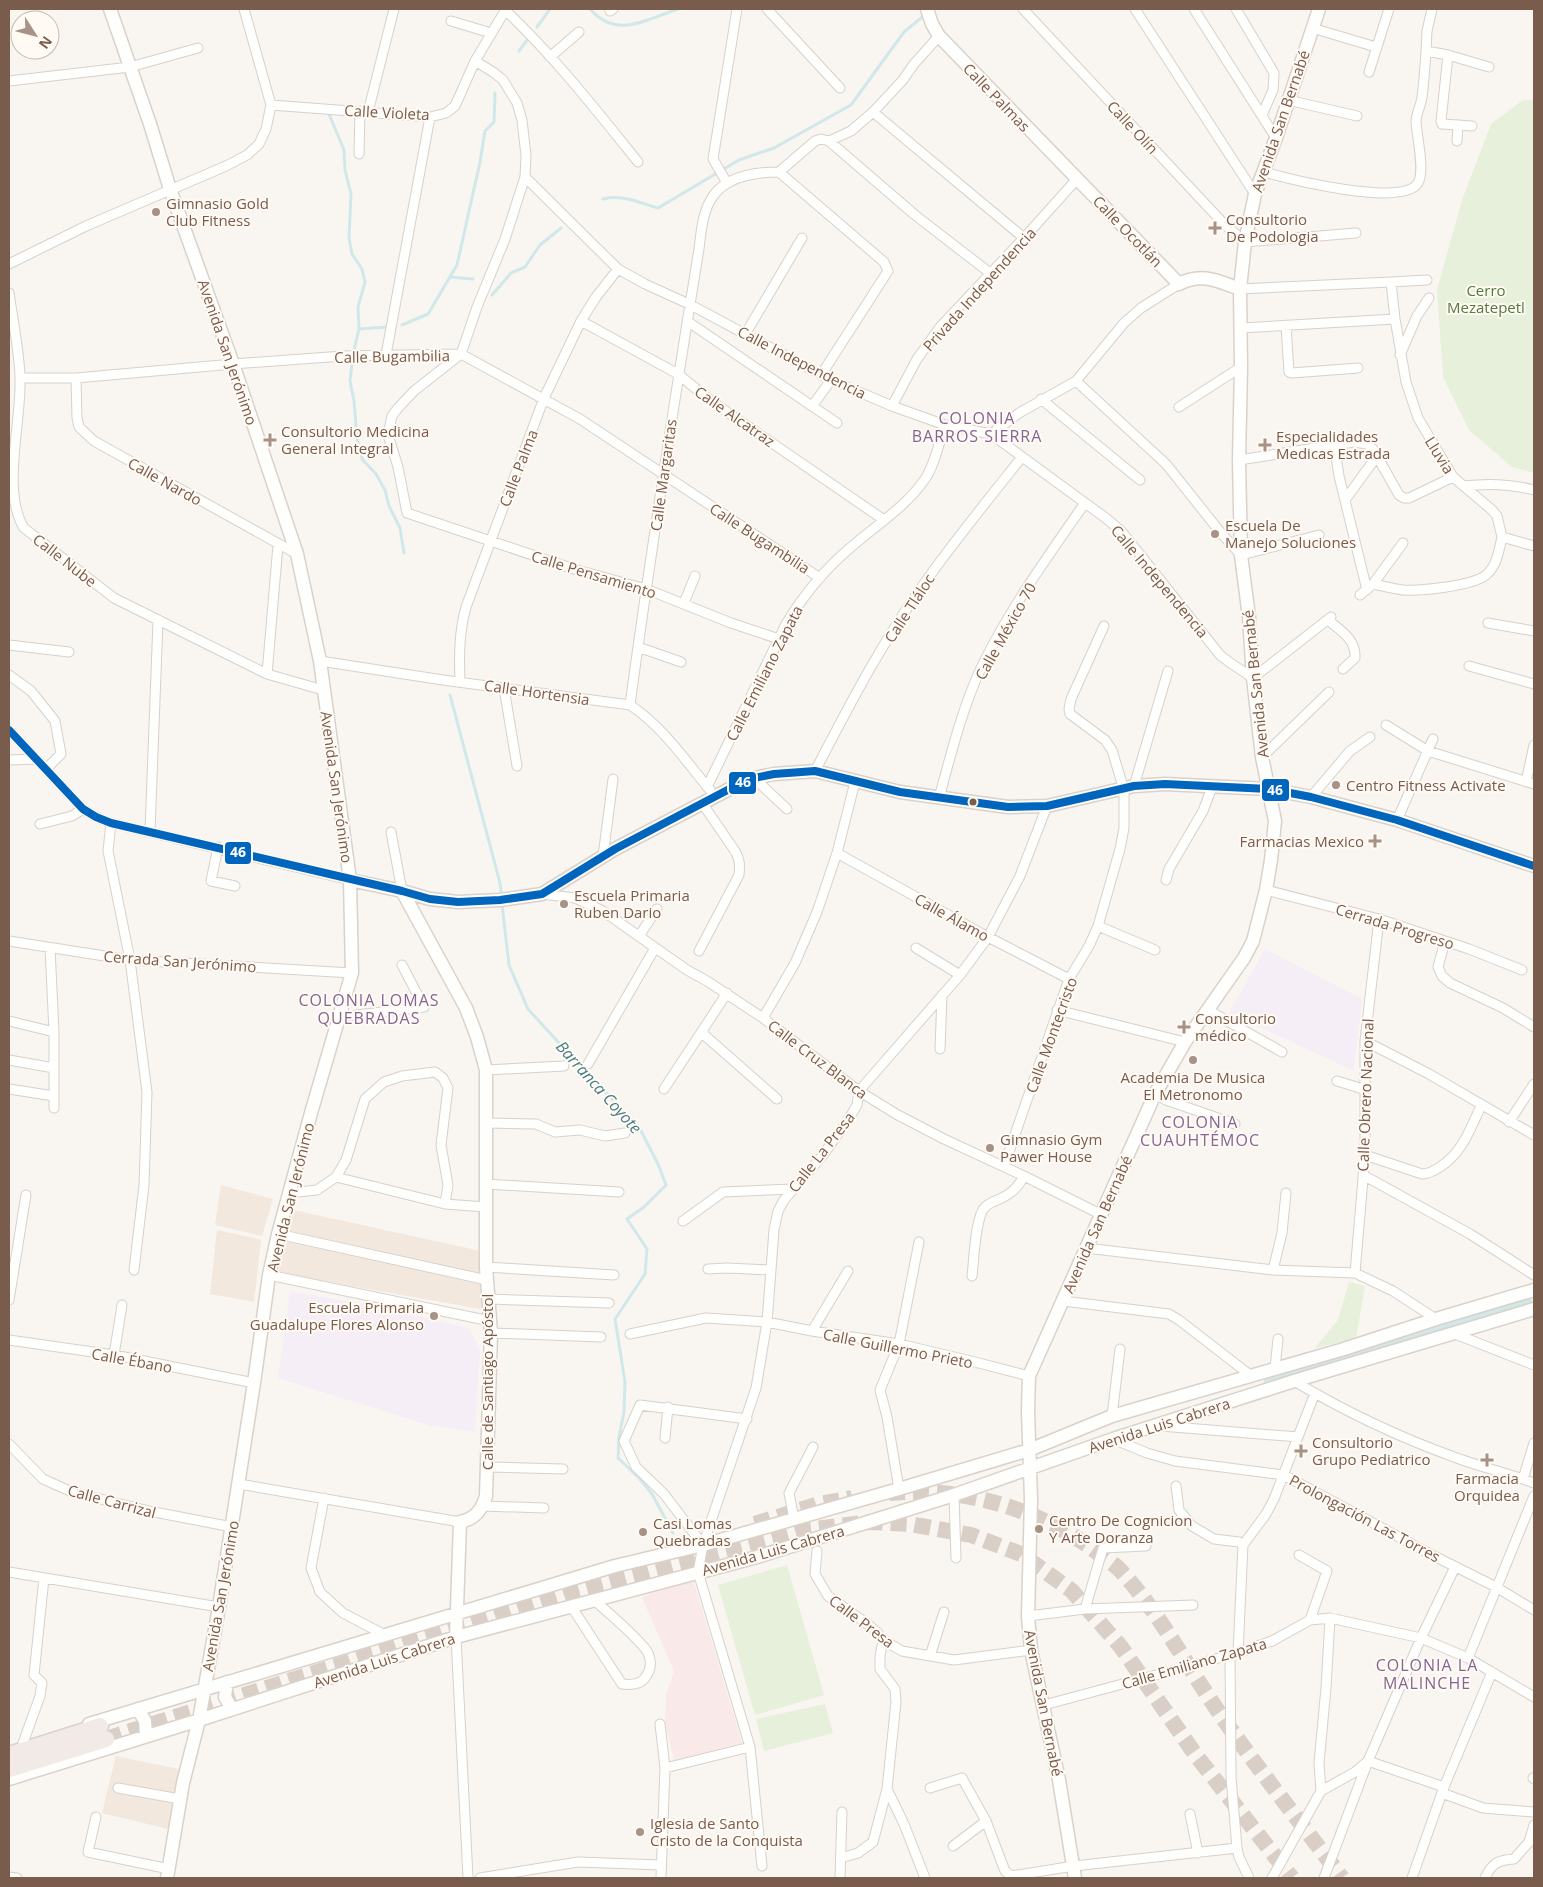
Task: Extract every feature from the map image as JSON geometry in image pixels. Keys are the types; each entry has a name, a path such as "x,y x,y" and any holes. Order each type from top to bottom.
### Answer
{"highway":[{"path":"9,1755 103,1733 9,1770"}],"main road":[{"name":"Avenida San Jerónimo","path":"110,9 170,189 233,364 297,554 320,661 350,880 352,973 278,1234 269,1275 219,1607 199,1720 180,1799 168,1874"},
{"name":"Calle Palmas","path":"927,9 932,24 939,36 1077,179"},
{"name":"Avenida San Bernabé","path":"1074,1872 1044,1705 1031,1650 1028,1616 1031,1516 1029,1376 1155,1094 1185,1042 1244,958 1253,941 1266,890 1275,821 1262,758 1253,678 1249,617 1241,555 1239,460 1240,289 1245,242 1255,194 1276,138 1319,9"},
{"name":"Calle Ocotlán","path":"1077,179 1179,284"},
{"path":"1179,284 1195,278 1203,278 1240,289"},
{"path":"350,880 430,899 458,902 542,894 603,856 702,803 711,791 754,778 792,772 815,771 855,782 939,798 1008,807 1047,806 1129,788 1165,784 1269,789 1311,797 1397,820 1534,866"},
{"name":"Calle de Santiago Apóstol","path":"402,891 466,1008 478,1038 486,1070 487,1273 490,1327 486,1496 483,1506"},
{"path":"1534,1290 1531,1298 1534,1307"},
{"name":"Avenida Luis Cabrera","path":"9,1748 615,1566 703,1545 1029,1450 1112,1416 1344,1349 1436,1318 1534,1290"},
{"name":"Avenida Luis Cabrera","path":"9,1779 456,1637 757,1557 954,1495 1113,1439 1294,1381 1454,1334 1534,1307"},
{"path":"456,1637 460,1522 469,1520 483,1506"},
{"path":"228,1682 226,1697 232,1709"},
{"path":"138,1709 145,1722 146,1736"}],"street":[{"path":"9,264 86,226 226,166 247,155 259,144 266,129 271,105 244,9"},
{"path":"359,154 364,111 394,9"},
{"path":"506,9 550,57 638,162"},
{"name":"Calle Violeta","path":"271,105 430,117 446,113 455,106 475,62 506,9"},
{"path":"737,9 714,160 726,180 765,172 779,172 884,262 888,271 821,374"},
{"path":"767,9 840,88"},
{"name":"Calle Olín","path":"1023,9 1224,224 1245,242"},
{"path":"1135,9 1255,194"},
{"path":"1194,9 1276,138"},
{"path":"1236,9 1274,73 1273,90 1262,116"},
{"path":"1369,72 1389,9"},
{"path":"1264,172 1335,189 1392,192 1410,190 1418,184 1420,179 1416,120 1422,94 1427,31 1432,9"},
{"path":"451,21 491,33"},
{"path":"1312,28 1376,47"},
{"path":"550,57 579,32"},
{"path":"828,141 851,131 872,112 902,81 914,64 939,36"},
{"path":"9,81 130,67 198,48"},
{"path":"1426,51 1448,55 1489,67"},
{"path":"1448,55 1442,124 1446,126 1472,126"},
{"path":"461,354 477,306 505,239 525,177 526,156 522,120 517,103 503,80 475,62"},
{"path":"1288,100 1357,116"},
{"path":"872,112 1024,238"},
{"path":"386,355 430,117"},
{"path":"1457,141 1458,125"},
{"path":"779,172 815,141 822,139 828,141 915,215 990,272"},
{"path":"525,177 618,268 645,284 689,304"},
{"name":"Privada Independencia","path":"892,406 917,359 931,339 990,272 1024,238 1077,179"},
{"name":"Calle Margaritas","path":"630,704 678,374 704,216 710,201 726,180"},
{"path":"1245,242 1356,234"},
{"path":"746,333 802,238"},
{"name":"Calle Palma","path":"460,682 458,650 466,606 544,398 581,321 618,268"},
{"path":"1240,289 1427,280"},
{"name":"Lluvia","path":"1391,282 1400,355 1410,399 1418,418 1453,477 1496,516 1502,537"},
{"path":"945,426 991,434 1041,399 1076,381 1124,323 1141,308 1179,284"},
{"name":"Calle Nube","path":"9,293 20,378 13,486 14,505 18,518 24,528 114,598 267,674 323,690"},
{"path":"1400,355 1417,316 1429,298"},
{"name":"Calle Independencia","path":"689,304 746,333 830,380 945,426"},
{"path":"1241,328 1395,320"},
{"name":"Calle Alcatraz","path":"581,321 678,374 711,401 884,520"},
{"path":"687,322 813,405 837,423"},
{"path":"1286,326 1289,372 1358,368"},
{"name":"Calle Bugambilia","path":"20,378 76,378 343,356 461,354 580,419 820,578"},
{"name":"Calle Pensamiento","path":"461,354 414,391 392,416 388,435 398,467 407,513 574,569 646,589 731,623 779,639"},
{"path":"1179,407 1241,367"},
{"name":"Calle Nardo","path":"76,378 79,427 90,438 297,554"},
{"path":"813,405 830,380"},
{"path":"1076,381 1166,464 1241,555 1319,535"},
{"path":"1041,399 1140,480"},
{"name":"Calle Emiliano Zapata","path":"711,791 779,639 799,602 848,550 910,496 926,478 935,458 945,426"},
{"name":"Calle Independencia","path":"991,434 1122,532 1220,655 1253,678"},
{"path":"1239,460 1354,442 1367,444 1373,449 1399,495 1404,498 1410,498 1453,477"},
{"path":"1334,445 1367,590"},
{"path":"1346,500 1377,456"},
{"name":"Calle Tláloc","path":"815,771 864,679 896,625 930,575 1022,457"},
{"path":"1464,486 1501,484 1534,490"},
{"name":"Calle México 70","path":"939,798 965,706 981,668 1042,566 1085,504"},
{"path":"1367,590 1415,590 1460,585 1485,576 1494,565 1502,537 1534,546"},
{"path":"1367,590 1403,543"},
{"path":"267,674 278,545"},
{"path":"684,604 696,576"},
{"path":"1253,678 1330,618 1351,640 1356,649 1355,658 1343,669"},
{"path":"150,831 158,621"},
{"path":"1488,623 1534,631"},
{"path":"1104,626 1071,699 1069,709 1070,714 1075,720 1111,746 1120,772 1129,788"},
{"path":"9,645 69,652"},
{"path":"638,647 680,662"},
{"name":"Calle Hortensia","path":"320,661 460,682 630,704"},
{"path":"1469,666 1534,684"},
{"path":"1129,788 1168,671"},
{"path":"9,675 31,691 55,721 61,754 46,769"},
{"path":"504,688 517,766"},
{"path":"1262,758 1329,692"},
{"path":"630,704 648,718 663,734 711,791"},
{"path":"1386,725 1428,751 1530,783 1534,745"},
{"path":"9,730 83,809 96,817 111,823 350,880"},
{"path":"1311,797 1350,751 1370,737"},
{"path":"1397,820 1433,739"},
{"path":"9,760 36,759"},
{"path":"754,778 787,809"},
{"path":"603,856 612,779"},
{"path":"763,1018 795,963 817,912 836,853 855,782"},
{"path":"1166,880 1169,869 1203,811 1212,787"},
{"name":"Calle Montecristo","path":"1004,1166 1069,979 1089,946 1098,926 1120,849 1129,788"},
{"path":"699,951 739,875 740,867 740,859 702,803"},
{"name":"Calle La Presa","path":"698,1572 703,1545 756,1388 767,1322 774,1230 778,1211 792,1189 811,1170 850,1117 857,1105 859,1091 960,975 988,937 1020,876 1047,806"},
{"path":"40,824 72,816 83,809"},
{"path":"111,823 108,851 130,960 147,1092 144,1185 134,1270"},
{"path":"391,832 402,891"},
{"path":"218,847 211,881 235,886"},
{"name":"Calle Álamo","path":"836,853 988,937 1069,979"},
{"name":"Cerrada Progreso","path":"1266,890 1379,919 1522,970"},
{"name":"Calle Cruz Blanca","path":"542,894 581,900 603,911 655,948 763,1018 859,1091 917,1126 1004,1166 1102,1215"},
{"path":"640,936 657,909"},
{"name":"Calle Obrero Nacional","path":"1355,1273 1365,1155 1365,1041 1379,919"},
{"path":"1098,926 1155,950"},
{"name":"Cerrada San Jerónimo","path":"9,940 130,960 352,973"},
{"path":"1445,941 1438,967 1442,976 1450,983 1503,1008 1534,1027"},
{"path":"50,948 54,1032 54,1108"},
{"path":"588,1064 655,948"},
{"path":"916,948 960,975"},
{"path":"340,1017 424,1007 402,966"},
{"path":"664,1089 727,993"},
{"path":"940,1049 942,995"},
{"path":"1057,1010 1185,1042"},
{"path":"1208,1010 1282,1052"},
{"path":"9,1021 54,1032"},
{"path":"702,1033 777,1099"},
{"path":"1365,1041 1429,1074 1481,1106 1534,1135"},
{"path":"9,1060 54,1068"},
{"path":"486,1070 564,1066"},
{"path":"290,1193 317,1190 336,1177 346,1160 365,1099 384,1082 402,1076 435,1072 443,1078 448,1088 442,1145 448,1185 445,1204"},
{"path":"1337,1082 1366,1090"},
{"path":"1509,1122 1534,1084"},
{"path":"9,1089 54,1096"},
{"path":"1155,1094 1166,1100 1235,1124"},
{"path":"1365,1155 1422,1174 1430,1173 1459,1151 1481,1106"},
{"path":"487,1123 536,1124 555,1132 580,1130 605,1136 625,1133"},
{"path":"972,1276 978,1224 983,1209 990,1203 1011,1194 1024,1176"},
{"path":"1363,1176 1470,1234 1534,1275"},
{"path":"336,1177 445,1204 486,1207"},
{"path":"486,1184 619,1192"},
{"path":"683,1220 723,1192 792,1189"},
{"path":"1274,1270 1282,1233 1286,1193"},
{"path":"9,1300 26,1194"},
{"path":"278,1234 487,1273 614,1275"},
{"path":"898,1489 887,1416 880,1390 899,1344 919,1242"},
{"path":"1086,1248 1274,1270 1355,1273 1393,1291 1436,1318"},
{"path":"708,1269 771,1270"},
{"path":"812,1331 848,1271"},
{"path":"269,1275 490,1327 601,1337"},
{"path":"489,1299 610,1303"},
{"path":"1063,1301 1169,1314 1250,1375"},
{"path":"114,1355 122,1305"},
{"name":"Calle Guillermo Prieto","path":"630,1334 706,1318 767,1322 899,1344 971,1360 1029,1376"},
{"path":"1454,1334 1534,1365"},
{"path":"1275,1368 1278,1339"},
{"name":"Calle Ébano","path":"9,1340 114,1355 254,1383"},
{"path":"1112,1416 1120,1349"},
{"path":"1294,1381 1374,1423 1432,1448 1474,1464 1534,1483"},
{"path":"1249,1878 1239,1858 1237,1848 1231,1777 1234,1654 1243,1545 1266,1514 1284,1475 1315,1393"},
{"path":"703,1545 664,1494 636,1467 624,1441 640,1405 746,1419"},
{"path":"665,1438 668,1408"},
{"path":"1156,1426 1298,1437"},
{"name":"Prolongación Las Torres","path":"1113,1439 1175,1462 1284,1475 1496,1587 1534,1610"},
{"path":"1523,1479 1534,1443"},
{"name":"Calle Carrizal","path":"9,1444 43,1479 72,1492 149,1511 232,1528"},
{"path":"794,1519 789,1493 813,1447"},
{"path":"487,1467 563,1469"},
{"path":"239,1484 460,1522"},
{"path":"1176,1486 1179,1510 1192,1526 1214,1539 1239,1542 1243,1545"},
{"path":"954,1495 956,1558"},
{"path":"1468,1658 1534,1496"},
{"path":"324,1498 312,1568 320,1592 343,1613 385,1635"},
{"path":"483,1506 544,1508"},
{"path":"1084,1608 1103,1548 1146,1546"},
{"name":"Calle Presa","path":"816,1551 815,1574 823,1591 877,1632 883,1640 902,1651 954,1660 1031,1650"},
{"path":"1299,1555 1327,1571 1310,1620"},
{"path":"1324,1878 1368,1761 1420,1638 1455,1567"},
{"path":"9,1572 219,1607"},
{"path":"698,1572 750,1747 762,1866"},
{"path":"23,1743 40,1696 42,1683 34,1675 44,1578"},
{"path":"571,1606 622,1684 628,1685 644,1680 651,1662 644,1647 594,1600"},
{"path":"1028,1616 1084,1608 1193,1605"},
{"path":"930,1656 944,1612"},
{"path":"1321,1791 1319,1763 1330,1618"},
{"name":"Calle Emiliano Zapata","path":"1044,1705 1234,1654 1272,1641 1310,1620 1330,1618 1420,1638 1468,1658 1534,1697"},
{"path":"456,1637 468,1878"},
{"path":"841,1858 858,1853 873,1842 887,1789 896,1702 895,1689 880,1670 883,1640"},
{"path":"1422,1878 1412,1877 1443,1790 1492,1672"},
{"path":"660,1724 665,1768 661,1878"},
{"path":"665,1768 750,1747"},
{"path":"1272,1878 1321,1791 1355,1772 1368,1761"},
{"path":"1368,1761 1443,1790 1483,1808 1534,1812"},
{"path":"930,1788 962,1778 986,1821 1005,1871 1008,1874 1074,1872 1237,1848"},
{"path":"118,1788 180,1799"},
{"path":"887,1789 904,1824 925,1878"},
{"path":"840,1878 842,1812"},
{"path":"1190,1814 1198,1853"},
{"path":"96,1817 88,1852 168,1874"},
{"path":"954,1846 986,1821"},
{"path":"1485,1878 1489,1870 1501,1860 1514,1859 1529,1842 1534,1825"},
{"path":"480,1878 578,1862 661,1865"},
{"path":"9,1877 17,1878"}],"shaded area":[{"path":"1265,949 1362,999 1354,1071 1229,1013"},
{"path":"221,1185 273,1199 262,1236 215,1225"},
{"path":"293,1210 481,1251 486,1310 278,1273"},
{"path":"217,1230 261,1240 254,1302 210,1294"},
{"path":"290,1291 378,1307 469,1328 480,1351 475,1432 428,1425 278,1378"},
{"path":"693,1579 742,1743 674,1760 665,1723 666,1695 674,1671 642,1597"},
{"path":"116,1756 183,1770 172,1830 102,1813"}],"green space":[{"name":"Cerro Mezatepetl","path":"1523,100 1534,100 1534,473 1512,467 1469,430 1443,377 1437,290 1462,200 1491,124"},
{"path":"1349,1282 1365,1286 1356,1338 1315,1348 1338,1320"},
{"path":"787,1565 824,1695 755,1715 718,1585"},
{"path":"825,1704 833,1733 764,1751 756,1719"}],"waterway":[{"path":"537,27 550,9"},
{"path":"590,9 600,18 622,25 644,22 678,9"},
{"path":"603,199 624,198 658,208 739,160 774,148 851,105 904,32 926,14"},
{"path":"519,51 528,39"},
{"path":"402,325 428,314 457,265 485,131 494,122 495,93"},
{"path":"329,114 344,150 345,170 351,194 349,238 352,254 362,269 365,282 358,307 359,329 353,354 350,381 354,401 357,438 362,459 376,474 385,490 389,506 400,528 404,553"},
{"path":"492,295 511,273 525,267 540,245 561,228"},
{"path":"450,277 473,279"},
{"path":"359,329 388,327"},
{"name":"Barranca Coyote","path":"450,695 500,883 502,898"},
{"name":"Barranca Coyote","path":"502,904 509,965 528,1009 639,1127 658,1164 666,1185 644,1207 627,1219 647,1249 645,1274 615,1319 625,1382 624,1412 619,1437 618,1458 639,1478 652,1494 673,1533"},
{"path":"1269,1383 1369,1350 1527,1302"}],"tunnel":[{"path":"889,1493 944,1493 972,1497 999,1504 1051,1524 1076,1538 1119,1569 1146,1602 1233,1732 1342,1878"},
{"path":"755,1524 819,1504 852,1498"},
{"path":"106,1739 572,1591 799,1531 871,1522 910,1524 971,1535 1021,1554 1072,1591 1121,1647 1195,1754 1292,1878"}],"transit line":[{"name":"46","path":"9,730 83,809 111,823 430,899 458,902 500,900 542,894 615,849 739,784 754,778 774,774 815,771 900,792 1008,807 1047,806 1134,786 1165,784 1269,789 1311,797 1397,820 1534,866"}],"place":[{"name":"Gimnasio Gold Club Fitness","path":"156,212"},
{"name":"Consultorio De Podologia","path":"1215,228"},
{"name":"Consultorio Medicina General Integral","path":"270,440"},
{"name":"Especialidades Medicas Estrada","path":"1265,445"},
{"name":"Escuela De Manejo Soluciones","path":"1215,534"},
{"name":"Centro Fitness Activate","path":"1336,785"},
{"name":"Farmacias Mexico","path":"1375,841"},
{"name":"Escuela Primaria Ruben Dario","path":"564,904"},
{"name":"Consultorio médico","path":"1184,1027"},
{"name":"Academia De Musica El Metronomo","path":"1193,1060"},
{"name":"Gimnasio Gym Pawer House","path":"990,1148"},
{"name":"Escuela Primaria Guadalupe Flores Alonso","path":"434,1316"},
{"name":"Consultorio Grupo Pediatrico","path":"1301,1451"},
{"name":"Farmacia Orquidea","path":"1487,1460"},
{"name":"Centro De Cognicion Y Arte Doranza","path":"1039,1529"},
{"name":"Casi Lomas Quebradas","path":"643,1532"},
{"name":"Iglesia de Santo Cristo de la Conquista","path":"640,1832"}],"district":[{"name":"COLONIA BARROS SIERRA","path":"977,427"},
{"name":"COLONIA LOMAS QUEBRADAS","path":"369,1009"},
{"name":"COLONIA CUAUHTÉMOC","path":"1200,1131"},
{"name":"COLONIA LA MALINCHE","path":"1427,1674"}]}
